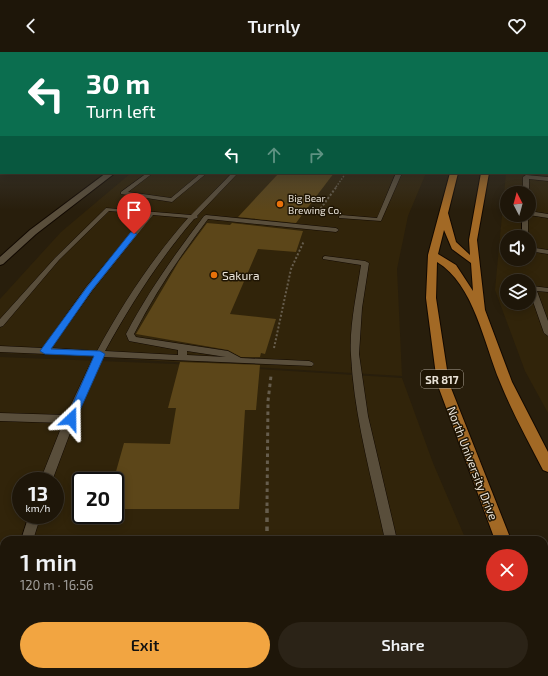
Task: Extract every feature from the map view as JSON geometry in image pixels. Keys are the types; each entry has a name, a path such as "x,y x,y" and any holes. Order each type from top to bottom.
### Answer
{"main road":[{"name":"North University Drive","path":"454,174 433,255 431,298 443,383 501,536"},
{"path":"480,310 473,240 485,174"},
{"path":"444,209 451,243 460,253 475,262"},
{"path":"433,255 453,267 480,310 506,382 548,466"}],"street":[{"path":"0,262 33,232 110,174"}],"lane":[{"path":"149,174 123,193 172,200 203,174"},
{"path":"50,472 100,354 119,317 146,273 190,217 234,174"},
{"path":"341,217 379,220 399,174"},
{"path":"526,186 526,177 548,179"},
{"path":"0,324 52,265 108,209 336,230"},
{"path":"45,351 94,283 150,214"},
{"path":"536,214 548,216"},
{"path":"206,217 177,256 148,300 130,334 132,339 139,341 228,354 239,361"},
{"path":"536,250 548,252"},
{"path":"325,258 365,263 358,308 355,354 363,416 390,536"},
{"path":"548,290 532,288 548,333"},
{"path":"182,358 183,348"},
{"path":"0,349 309,364"},
{"path":"0,417 71,419"},
{"path":"27,536 32,524"}],"path":[{"path":"273,350 291,269 320,207 345,174"},
{"path":"267,536 268,401 271,373"}],"shaded area":[{"path":"130,174 426,174 408,216 397,269 402,376 0,353 0,299 61,232"},
{"path":"506,174 548,174 548,413 525,371 502,310 536,310 536,274 500,274 500,304 495,290 500,237 500,266 536,266 536,230 501,230 501,222 536,222 536,186 505,186"},
{"path":"0,357 175,364 402,378 433,463 464,536 0,536"}],"building":[{"path":"278,174 333,174 296,223 238,217"},
{"path":"207,223 230,225 232,223 303,231 296,252 258,249 230,314 276,319 265,354 261,353 260,357 241,357 228,350 136,334 179,261"},
{"path":"180,362 260,365 256,410 245,410 239,509 124,509 124,472 116,472 124,443 170,444 176,408 168,408"}],"place":[{"name":"Big Bear Brewing Co.","path":"280,204"},
{"name":"Sakura","path":"214,275"}],"route":[{"path":"71,419 100,354 45,351 90,289 134,234"}]}
